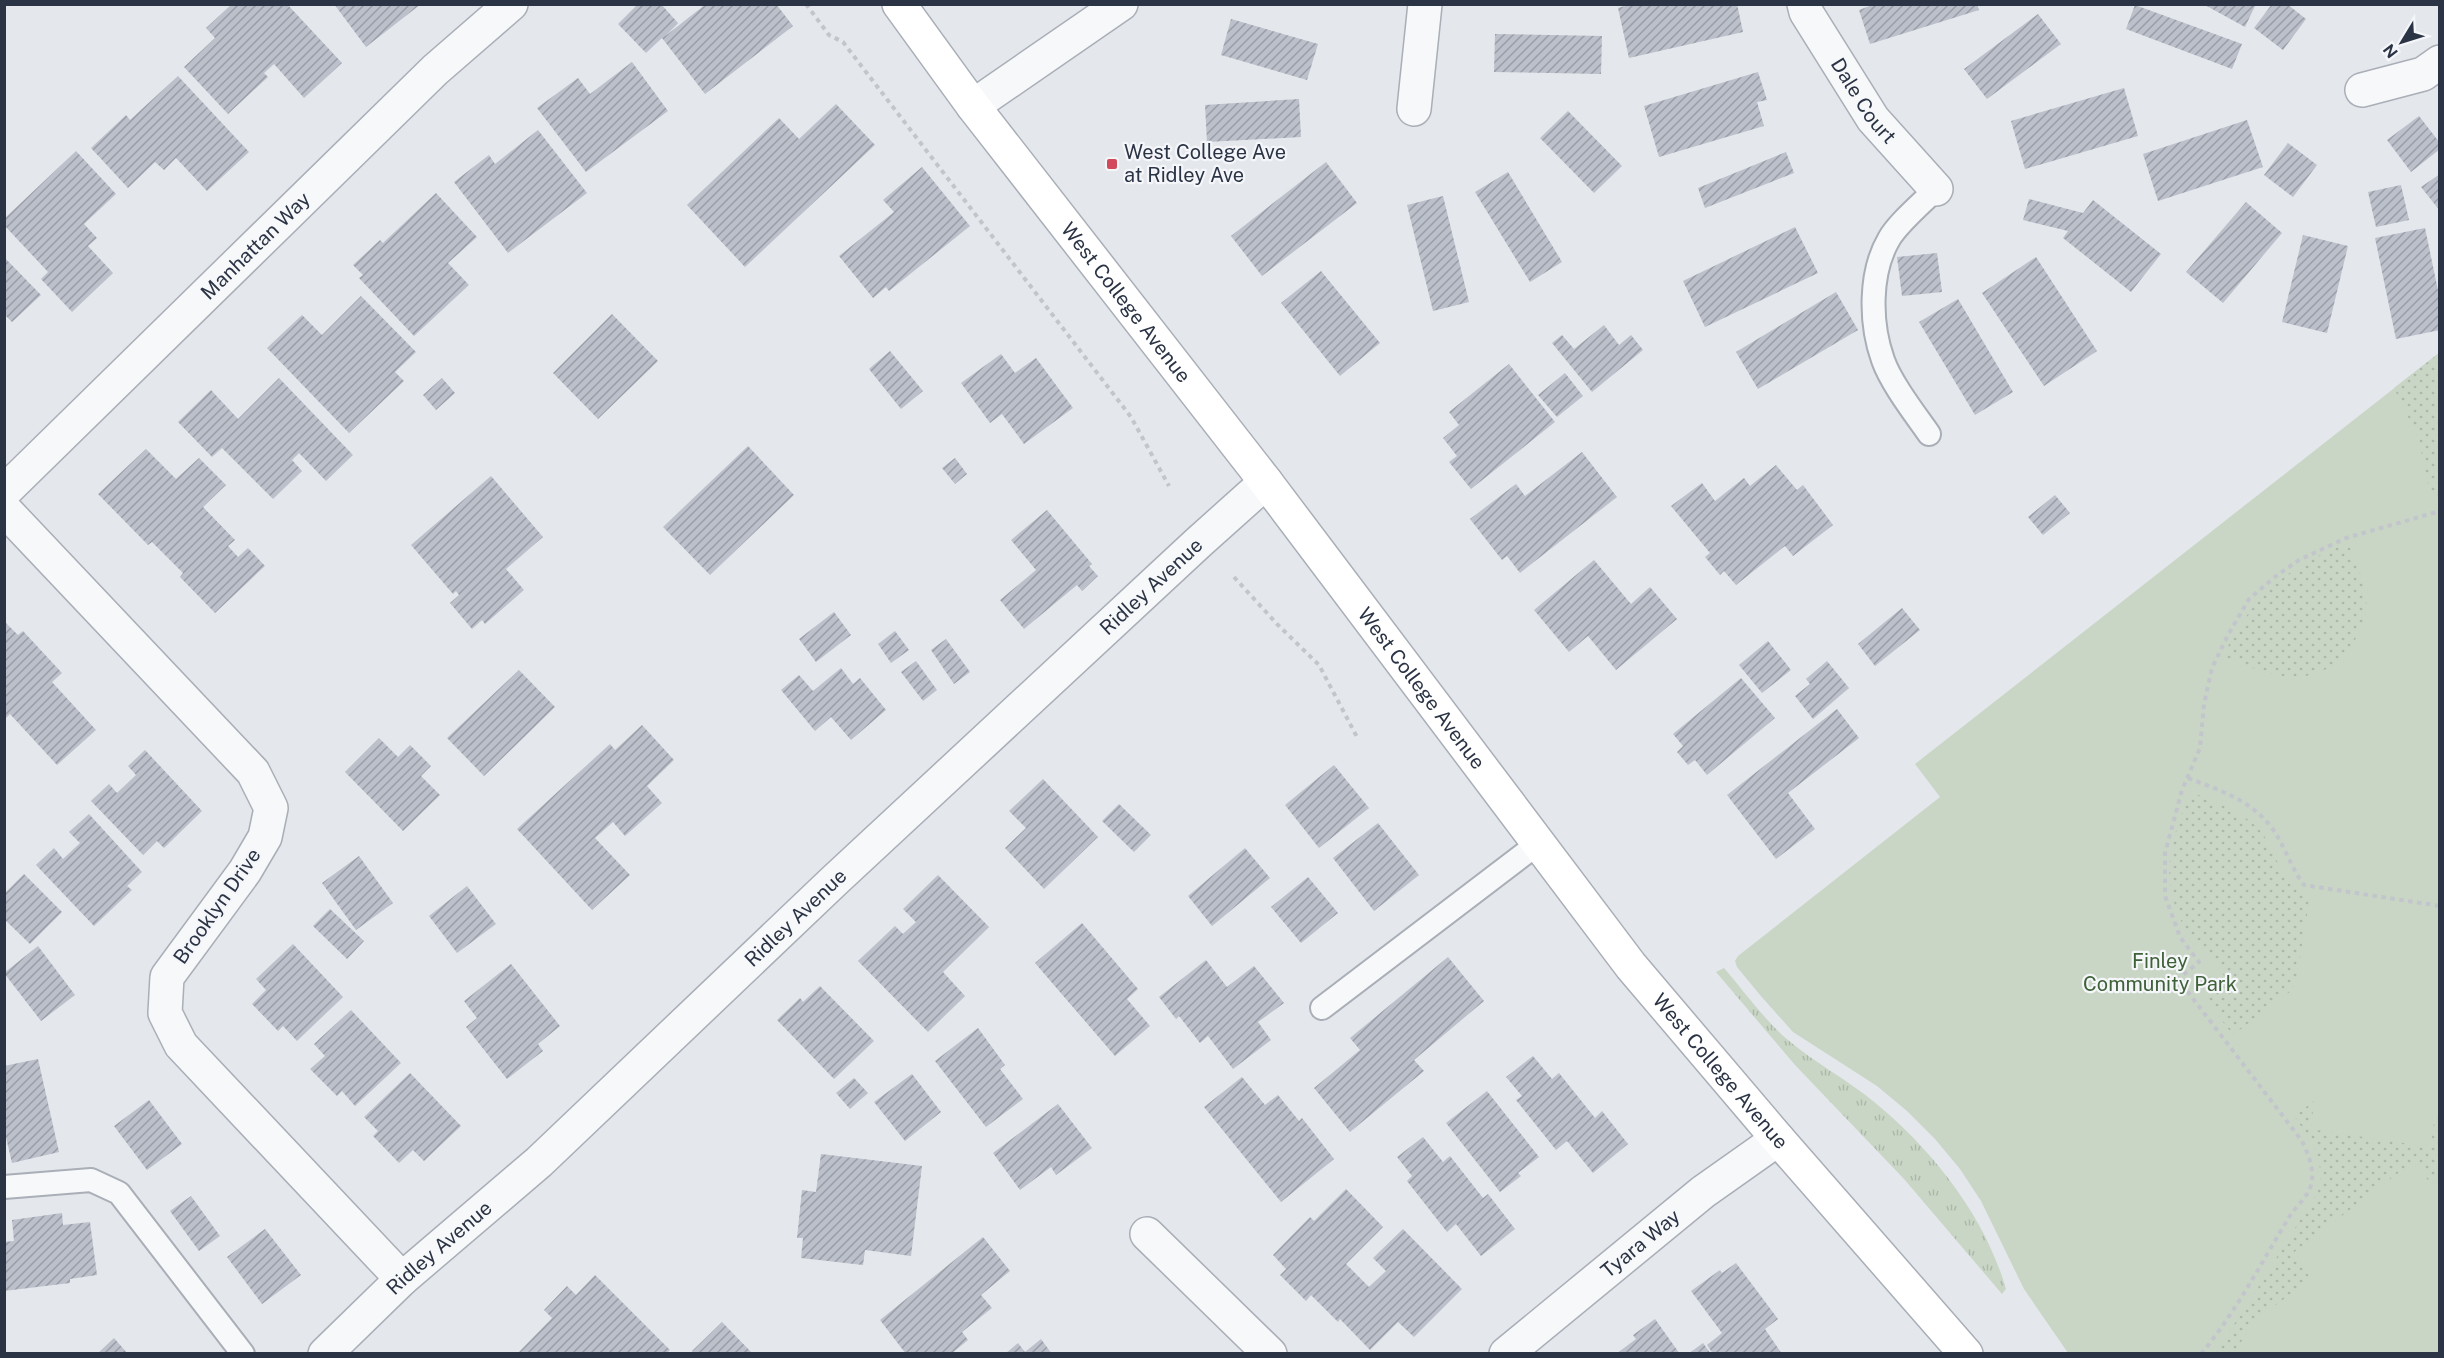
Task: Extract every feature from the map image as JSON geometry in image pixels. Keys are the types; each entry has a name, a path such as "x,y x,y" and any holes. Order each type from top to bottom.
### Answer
{"main road":[{"name":"West College Avenue","path":"899,4 973,106 1266,482 1540,842 1631,966 1966,1353"}],"street":[{"name":"Manhattan Way","path":"4,492 435,70 511,4"},
{"path":"973,106 1121,4"},
{"path":"1414,109 1425,4"},
{"name":"Dale Court","path":"1804,4 1806,12 1873,119 1936,189"},
{"path":"2362,90 2423,74 2439,62"},
{"name":"Ridley Avenue","path":"332,1351 402,1279 539,1162 852,865 1266,482"},
{"name":"Brooklyn Drive","path":"4,509 254,772 272,808 265,837 245,871 167,977 165,1013 181,1045 402,1279"},
{"name":"Tyara Way","path":"1506,1353 1703,1192 1778,1138"},
{"path":"1147,1234 1270,1353"}],"lane":[{"path":"1929,434 1909,407 1883,361 1873,311 1876,273 1889,238 1936,189"},
{"path":"1322,1008 1540,842"},
{"path":"4,1187 91,1180 119,1193 243,1353"}],"path":[{"path":"806,4 829,35 843,42 1131,417 1169,486"},
{"path":"2201,1353 2227,1320 2290,1215 2305,1199 2311,1183 2312,1169 2302,1141 2178,979 2199,962 2180,937 2164,896 2165,852 2182,790 2200,748 2204,704 2212,668 2249,599 2276,576 2323,548 2346,538 2439,511"},
{"path":"1234,577 1319,665 1357,737"},
{"path":"2188,778 2227,792 2251,807 2272,827 2294,871 2304,885 2439,906"}],"green space":[{"name":"Finley Community Park","path":"2439,353 2439,1353 2068,1353 2024,1289 1981,1201 1960,1169 1935,1139 1877,1086 1793,1032 1737,967 1735,961 1738,956 1940,797 1915,764"},
{"path":"2439,353 2440,504 2438,505 2425,476 2420,442 2394,388"},
{"path":"2348,543 2364,585 2366,612 2358,635 2337,661 2322,671 2307,676 2290,677 2257,670 2223,656 2246,616 2273,586 2306,563"},
{"path":"2190,792 2234,810 2257,827 2291,885 2299,892 2310,896 2296,983 2291,991 2233,1035 2205,999 2228,981 2200,944 2196,947 2184,926 2171,888 2169,871 2171,853 2175,834"},
{"path":"1724,968 1779,1032 1873,1101 1916,1140 1935,1162 1954,1186 1985,1236 2006,1289 2002,1294 1904,1179 1795,1065 1716,972"},
{"path":"2314,1101 2311,1129 2430,1147 2435,1117 2439,1113 2439,1151 2435,1182 2430,1183 2414,1161 2293,1253 2311,1279 2258,1320 2249,1330 2236,1353 2212,1353 2241,1315 2318,1191 2320,1170 2318,1160 2311,1142 2294,1116"}],"building":[{"path":"232,4 287,4 342,63 304,98 274,64 264,73 268,77 228,114 184,67 215,38 206,28"},
{"path":"334,4 421,4 366,47"},
{"path":"638,4 661,4 678,23 664,37 706,4 776,4 793,26 705,94 662,38 646,53 618,24"},
{"path":"1632,4 1737,4 1743,32 1629,58 1618,8"},
{"path":"1875,4 1977,4 1979,10 1870,44 1859,10"},
{"path":"2203,4 2256,4 2245,27"},
{"path":"2272,4 2287,4 2306,19 2283,50 2254,28"},
{"path":"2135,5 2242,44 2232,69 2126,29"},
{"path":"2038,14 2061,44 1987,99 1964,69"},
{"path":"1231,19 1318,44 1307,80 1221,55"},
{"path":"1495,34 1602,36 1601,74 1494,72"},
{"path":"632,62 668,111 586,172 537,108 578,78 590,94"},
{"path":"1758,72 1767,100 1757,102 1764,126 1659,157 1644,106"},
{"path":"178,76 249,152 207,191 176,158 164,170 155,162 128,188 91,148 126,115 130,120"},
{"path":"2124,88 2138,136 2025,169 2011,121"},
{"path":"1299,99 1301,137 1207,142 1205,105"},
{"path":"836,104 875,145 745,267 687,205 779,118 799,139"},
{"path":"1568,111 1622,166 1594,193 1540,138"},
{"path":"2419,116 2440,143 2440,149 2411,172 2387,140"},
{"path":"2247,120 2263,167 2158,201 2143,154"},
{"path":"538,130 587,193 508,253 454,182 489,155 495,164"},
{"path":"2288,143 2317,165 2293,197 2264,175"},
{"path":"76,151 116,194 84,224 97,238 88,246 113,273 72,312 41,279 48,272 4,225 4,219"},
{"path":"1786,152 1794,173 1705,208 1698,188"},
{"path":"1326,162 1357,203 1262,276 1231,236"},
{"path":"922,167 970,226 889,291 886,287 873,298 839,256 894,212 883,200"},
{"path":"1508,172 1562,262 1530,282 1475,192"},
{"path":"2440,174 2440,211 2421,187"},
{"path":"2401,185 2409,220 2376,227 2368,192"},
{"path":"436,193 477,237 448,263 469,285 414,336 359,278 363,275 353,265 380,240 383,243"},
{"path":"1443,196 1469,302 1433,311 1407,205"},
{"path":"2029,199 2083,213 2093,200 2161,254 2131,292 2063,238 2068,231 2023,220"},
{"path":"2246,202 2282,233 2223,303 2186,272"},
{"path":"1795,227 1818,273 1705,327 1683,281"},
{"path":"2425,228 2440,300 2440,330 2396,339 2375,238"},
{"path":"2303,235 2348,246 2327,333 2282,322"},
{"path":"1937,253 1942,292 1902,296 1897,257"},
{"path":"4,257 41,295 12,322 6,316 4,317"},
{"path":"2036,257 2097,351 2044,386 1982,293"},
{"path":"1321,271 1380,343 1340,376 1281,303"},
{"path":"1836,292 1858,330 1758,389 1736,352"},
{"path":"361,296 416,352 395,372 404,381 349,433 267,348 302,315 322,335"},
{"path":"1958,299 2013,392 1975,415 1919,322"},
{"path":"612,314 658,361 598,419 553,373"},
{"path":"1604,325 1619,345 1631,335 1643,350 1592,392 1552,343 1562,335 1574,349"},
{"path":"890,351 923,391 901,409 869,369"},
{"path":"1001,354 1015,373 1036,358 1073,408 1024,444 1002,414 990,423 961,383"},
{"path":"1509,364 1555,422 1471,489 1449,462 1457,456 1443,438 1459,425 1449,412"},
{"path":"1565,373 1583,396 1557,417 1538,395"},
{"path":"279,378 353,455 326,481 299,453 292,460 302,471 273,499 222,448 212,457 178,422 211,390 238,419"},
{"path":"442,378 455,393 436,410 423,395"},
{"path":"748,446 794,495 710,575 663,527"},
{"path":"146,449 176,479 199,458 226,485 203,507 235,540 228,546 238,557 248,548 265,566 215,613 180,577 183,573 152,542 148,545 98,494"},
{"path":"1582,452 1617,497 1520,573 1507,556 1502,560 1470,519 1516,484 1525,496"},
{"path":"955,458 967,474 955,484 942,468"},
{"path":"1776,465 1797,490 1803,485 1833,525 1793,556 1785,546 1736,585 1724,571 1720,575 1705,557 1710,553 1671,506 1702,483 1715,501 1744,478 1750,486"},
{"path":"491,476 543,537 506,569 524,590 485,624 482,620 472,629 450,603 459,595 456,591 453,594 411,545"},
{"path":"2055,495 2070,513 2043,535 2028,517"},
{"path":"1047,510 1092,564 1089,566 1098,576 1082,591 1077,585 1024,629 1000,600 1036,570 1011,540"},
{"path":"1594,560 1631,604 1650,587 1677,619 1616,670 1588,636 1569,652 1534,610"},
{"path":"1902,608 1920,630 1875,666 1858,644"},
{"path":"834,612 851,635 816,662 799,639"},
{"path":"4,621 18,635 23,631 62,673 52,682 96,730 57,765 10,714 4,720"},
{"path":"895,631 909,650 891,663 878,644"},
{"path":"946,639 970,672 954,684 931,650"},
{"path":"1768,641 1791,670 1762,693 1739,665"},
{"path":"916,661 937,690 923,701 901,672"},
{"path":"1827,661 1849,688 1813,719 1795,696 1810,684 1806,679"},
{"path":"841,668 853,684 860,678 886,710 851,740 831,717 815,731 781,690 799,675 813,691"},
{"path":"519,670 555,707 484,776 447,738"},
{"path":"1741,678 1775,718 1707,775 1695,760 1688,765 1677,752 1683,746 1673,734"},
{"path":"1837,709 1859,738 1788,793 1815,829 1776,859 1727,795"},
{"path":"642,725 674,760 647,786 662,803 625,836 613,822 595,838 630,875 592,910 517,829 610,744 615,750"},
{"path":"379,738 398,757 410,745 431,766 421,776 440,795 403,831 345,772"},
{"path":"145,750 202,811 164,848 157,841 143,855 91,801 109,784 117,793 136,775 128,766"},
{"path":"1334,765 1369,808 1319,848 1285,805"},
{"path":"1043,779 1098,837 1044,889 1005,848 1026,828 1009,811"},
{"path":"1119,804 1151,835 1134,852 1102,821"},
{"path":"89,814 142,872 127,886 132,890 94,926 36,865 54,848 63,859 80,843 69,832"},
{"path":"1378,823 1419,875 1374,911 1333,858"},
{"path":"1245,848 1270,878 1212,926 1188,896"},
{"path":"359,856 393,903 356,930 322,883"},
{"path":"24,874 62,912 30,944 4,919 4,894"},
{"path":"938,875 989,927 943,972 965,996 928,1032 858,961 895,926 903,934 916,922 903,909"},
{"path":"1308,877 1338,913 1301,943 1271,907"},
{"path":"467,886 496,924 457,953 429,916"},
{"path":"330,909 364,941 347,959 313,926"},
{"path":"1082,923 1138,989 1127,999 1150,1026 1115,1056 1035,963"},
{"path":"293,944 343,997 297,1041 283,1026 278,1031 252,1004 266,990 256,979"},
{"path":"38,946 75,995 41,1021 4,973"},
{"path":"1448,957 1484,1001 1414,1060 1424,1071 1350,1132 1314,1088 1360,1050 1350,1038"},
{"path":"1206,960 1227,987 1254,966 1284,1003 1258,1022 1271,1040 1233,1069 1208,1036 1200,1043 1179,1016 1176,1019 1159,997"},
{"path":"511,964 560,1026 538,1044 543,1051 507,1079 466,1027 477,1018 464,1001"},
{"path":"820,986 874,1041 834,1079 777,1020 800,998 803,1002"},
{"path":"351,1010 401,1063 355,1106 342,1091 337,1096 310,1069 325,1056 314,1044"},
{"path":"978,1028 1005,1065 1000,1069 1023,1099 986,1127 935,1061"},
{"path":"1533,1056 1552,1079 1559,1073 1595,1118 1602,1111 1628,1144 1593,1173 1567,1141 1556,1150 1516,1100 1522,1096 1506,1077"},
{"path":"38,1059 59,1152 12,1163 4,1129 4,1066"},
{"path":"410,1073 461,1126 424,1161 413,1150 399,1163 373,1136 378,1131 364,1117"},
{"path":"912,1074 941,1112 905,1141 874,1102"},
{"path":"1242,1077 1265,1105 1278,1095 1299,1121 1302,1118 1334,1159 1281,1202 1204,1107"},
{"path":"854,1078 868,1093 850,1109 836,1093"},
{"path":"1487,1091 1539,1157 1518,1173 1521,1176 1500,1192 1446,1123"},
{"path":"149,1100 182,1144 147,1170 114,1126"},
{"path":"1058,1104 1092,1148 1056,1175 1051,1167 1020,1190 993,1153"},
{"path":"1423,1137 1443,1162 1450,1156 1483,1198 1488,1194 1515,1229 1481,1256 1456,1224 1447,1232 1407,1181 1412,1176 1397,1157"},
{"path":"821,1154 922,1166 911,1256 865,1250 863,1265 801,1258 803,1238 797,1238 802,1190 816,1192"},
{"path":"1346,1189 1383,1227 1346,1264 1369,1287 1386,1271 1373,1258 1403,1229 1462,1289 1414,1337 1398,1322 1370,1350 1340,1319 1338,1322 1311,1295 1306,1301 1280,1275 1286,1269 1273,1255 1310,1217 1314,1221"},
{"path":"191,1196 220,1236 199,1251 170,1211"},
{"path":"62,1213 63,1225 90,1222 97,1275 70,1279 70,1283 4,1291 4,1242 14,1241 12,1220"},
{"path":"265,1229 301,1275 262,1304 227,1257"},
{"path":"983,1237 1010,1271 981,1295 992,1308 962,1332 968,1340 951,1354 906,1354 880,1320"},
{"path":"1736,1263 1778,1319 1765,1329 1782,1354 1713,1354 1707,1345 1722,1333 1691,1291 1720,1270 1722,1273"},
{"path":"595,1275 670,1350 666,1354 517,1354 552,1318 544,1310 567,1286 576,1295"},
{"path":"1655,1319 1680,1354 1616,1354 1636,1339 1633,1335"},
{"path":"722,1322 753,1354 694,1354 692,1351"},
{"path":"114,1338 128,1354 97,1354"},
{"path":"1041,1339 1052,1354 1005,1354 1018,1343 1025,1352"},
{"path":"1703,1343 1711,1354 1688,1354"}],"place":[{"name":"West College Ave at Ridley Ave","path":"1112,164"}]}
